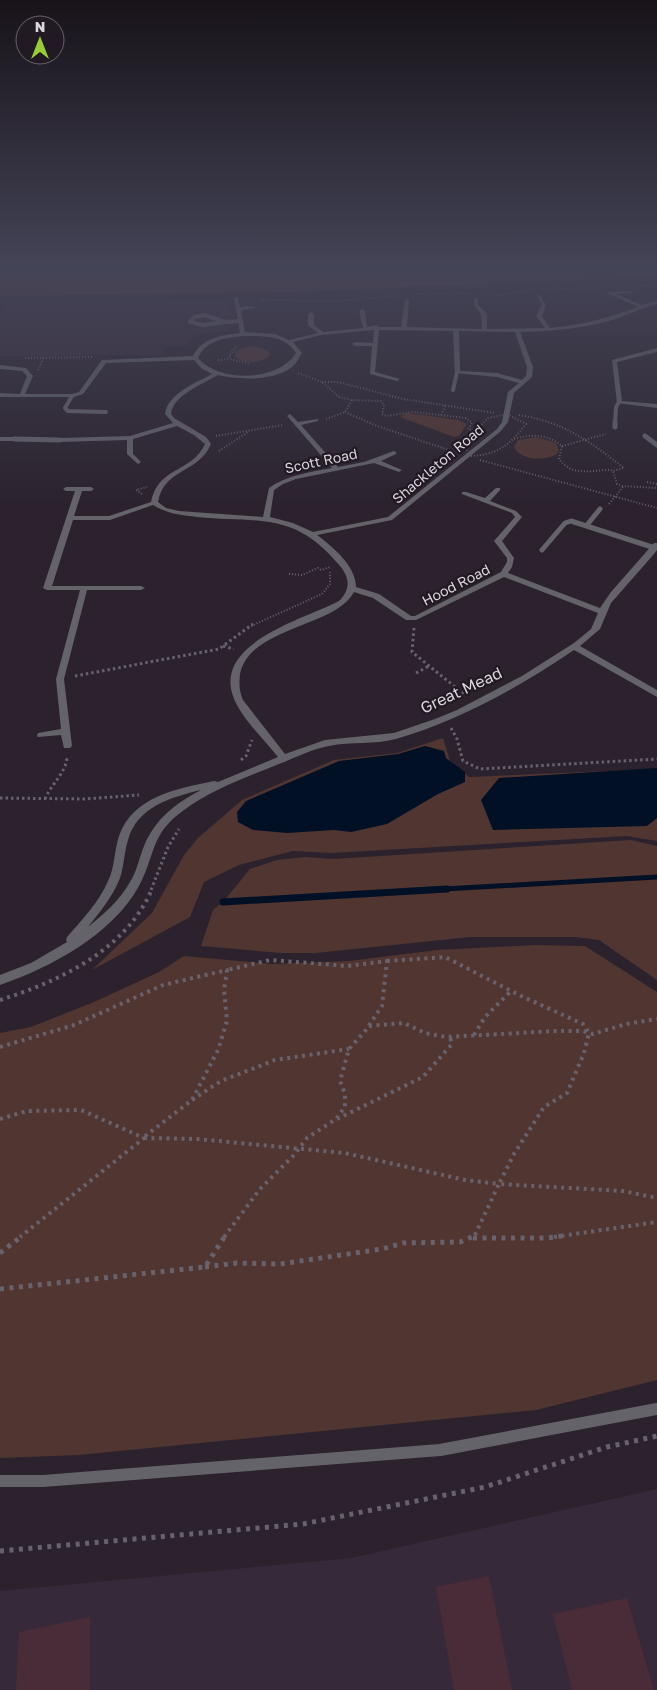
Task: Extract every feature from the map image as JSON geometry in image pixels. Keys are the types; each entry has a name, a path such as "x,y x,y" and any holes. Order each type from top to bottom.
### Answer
{"street":[{"path":"195,358 201,348"},
{"path":"195,358 201,367 216,374 252,376 286,369 294,365 299,354 295,348"},
{"path":"375,348 372,373 397,379"},
{"path":"456,348 457,372 497,375 523,382"},
{"name":"Shackleton Road","path":"312,534 390,519 499,430 507,414 511,392 530,378 530,367 523,348"},
{"path":"657,350 614,361 619,402 657,406"},
{"path":"0,395 72,396 85,390 101,363 114,359 195,358"},
{"path":"0,367 24,369 30,376 22,395"},
{"path":"154,503 155,492 162,482 203,456 208,444 206,438 170,420 168,412 170,405 187,391 216,374"},
{"path":"290,416 337,470"},
{"path":"296,424 316,420"},
{"path":"60,440 130,438 176,424"},
{"path":"130,438 130,454 138,462"},
{"path":"0,439 14,439"},
{"name":"Scott Road","path":"266,518 272,489 275,485 376,462 394,453"},
{"name":"Scott Road","path":"376,462 399,470"},
{"path":"66,490 91,490"},
{"path":"79,490 47,588 141,588"},
{"path":"487,500 498,490"},
{"path":"464,493 487,500 514,512 519,518 498,541 510,556 510,566 504,574"},
{"path":"70,518 110,518 154,503 164,509 179,513 281,520 312,534 342,563 352,577 353,589 350,596 342,603 257,645 243,656 236,670 235,684 238,698 283,758"},
{"name":"Great Mead","path":"0,980 24,973 62,950 106,919 131,891 144,863 152,838 164,820 187,803 227,781 283,758 334,741 394,736 475,704 531,675 574,646 597,627 602,612 621,584 644,563 656,546"},
{"name":"Hood Road","path":"353,589 376,596 409,618 416,618 504,574 602,612"},
{"path":"67,746 60,680 84,588"},
{"path":"574,646 657,694"},
{"path":"41,735 66,731"},
{"name":"Great Mead","path":"62,950 97,909 114,880 126,831 141,810 163,796 227,781"}],"lane":[{"path":"453,390 457,372"},
{"path":"72,396 65,408 68,411 106,412"},
{"path":"615,427 616,407 619,402"},
{"path":"645,436 657,445"},
{"path":"14,439 60,440"},
{"path":"587,525 600,509"},
{"path":"542,550 567,522 587,525 656,546"},
{"path":"0,1481 43,1481 440,1450 657,1409"}],"path":[{"path":"236,348 229,356 230,359 256,364"},
{"path":"20,358 101,357 114,359"},
{"path":"286,369 322,382 338,382 390,396 530,416 560,423 588,439 624,468 613,472 604,470 581,472 568,468 559,459 562,446"},
{"path":"322,382 333,394 352,400 381,402 384,405 382,414 386,416 393,417 413,412 466,418 472,423 468,429 477,431"},
{"path":"441,415 453,390"},
{"path":"346,412 352,400"},
{"path":"316,420 346,412 377,426 468,456 657,508"},
{"path":"206,438 296,424"},
{"path":"562,446 610,433 615,427"},
{"path":"203,456 215,454 250,431"},
{"path":"514,439 522,436 540,436 558,441 562,446"},
{"path":"613,472 617,484 623,487 637,489 657,488"},
{"path":"647,482 657,484"},
{"path":"615,497 623,487"},
{"path":"290,574 302,575 318,568 321,570 342,563"},
{"path":"60,680 219,649 253,623 322,594 329,588 332,580 330,572 326,568"},
{"path":"226,642 240,646"},
{"path":"412,642 410,650 475,704"},
{"path":"223,646 237,650"},
{"path":"416,673 429,666"},
{"path":"447,724 457,740 463,761 480,769 657,759"},
{"path":"234,764 246,756 253,736 264,732"},
{"path":"45,800 50,786 68,765 67,746"},
{"path":"0,798 85,799 146,794"},
{"path":"0,1000 29,992 54,981 85,963 109,944 144,905 168,848 183,826"},
{"path":"0,1047 19,1044 99,1016 142,993 191,976 270,960 348,966 445,957 511,991 583,1024 589,1033 584,1053 567,1093 544,1107 514,1154 473,1238"},
{"path":"336,1119 345,1107 345,1094 340,1081 349,1049 382,1006 387,961"},
{"path":"192,1100 218,1050 227,1021 224,990 227,970"},
{"path":"474,1035 485,1017 511,991"},
{"path":"368,1026 404,1023 426,1032 450,1037 556,1031 593,1034 626,1024 657,1019"},
{"path":"205,1267 237,1217 307,1138 336,1119 423,1077 452,1044 450,1037"},
{"path":"0,1253 192,1100 221,1081 275,1060 349,1049"},
{"path":"0,1118 27,1111 81,1110 144,1138 199,1137 287,1149 299,1148 363,1155 474,1183 624,1191 657,1198"},
{"path":"0,1289 237,1263 280,1264 382,1249 403,1243 460,1242 473,1238 546,1238 657,1222"},
{"path":"0,1551 302,1524 485,1487 607,1447 657,1436"}],"shaded area":[{"path":"0,348 165,348 163,355 0,356"},
{"path":"242,348 261,348 268,350 270,355 258,361 243,361 235,357 235,352"},
{"path":"407,413 459,420 467,424 460,435 454,437 400,417"},
{"path":"537,437 556,443 559,450 557,454 540,459 522,455 514,447 518,440"},
{"path":"443,738 450,761 469,777 657,769 657,841 627,836 332,853 293,851 239,865 204,882 190,917 92,970 152,913 184,855 198,838 242,800 334,760 397,753"},
{"path":"631,840 657,846 657,980 599,940 576,937 470,937 316,953 281,953 201,946 213,910 223,902 250,869 277,860 305,857 334,859"},
{"path":"536,945 585,946 657,992 657,1380 536,1410 79,1455 0,1458 0,1033 31,1027 94,1002 159,972 184,956 272,964 349,961 437,950"},
{"path":"657,1489 657,1690 0,1690 0,1591 351,1558"}],"water":[{"path":"425,746 444,751 446,758 465,772 465,782 438,794 387,824 351,832 334,830 287,833 253,830 238,822 237,812 246,801 339,761 398,754"},
{"path":"657,768 657,818 647,826 493,830 481,800 499,778"}],"building":[{"path":"489,1576 512,1690 454,1690 436,1587"},
{"path":"627,1598 654,1690 572,1690 553,1614"},
{"path":"90,1617 90,1690 16,1690 19,1632"}],"waterway":[{"path":"426,890 657,877"},
{"path":"223,902 447,889"}]}
